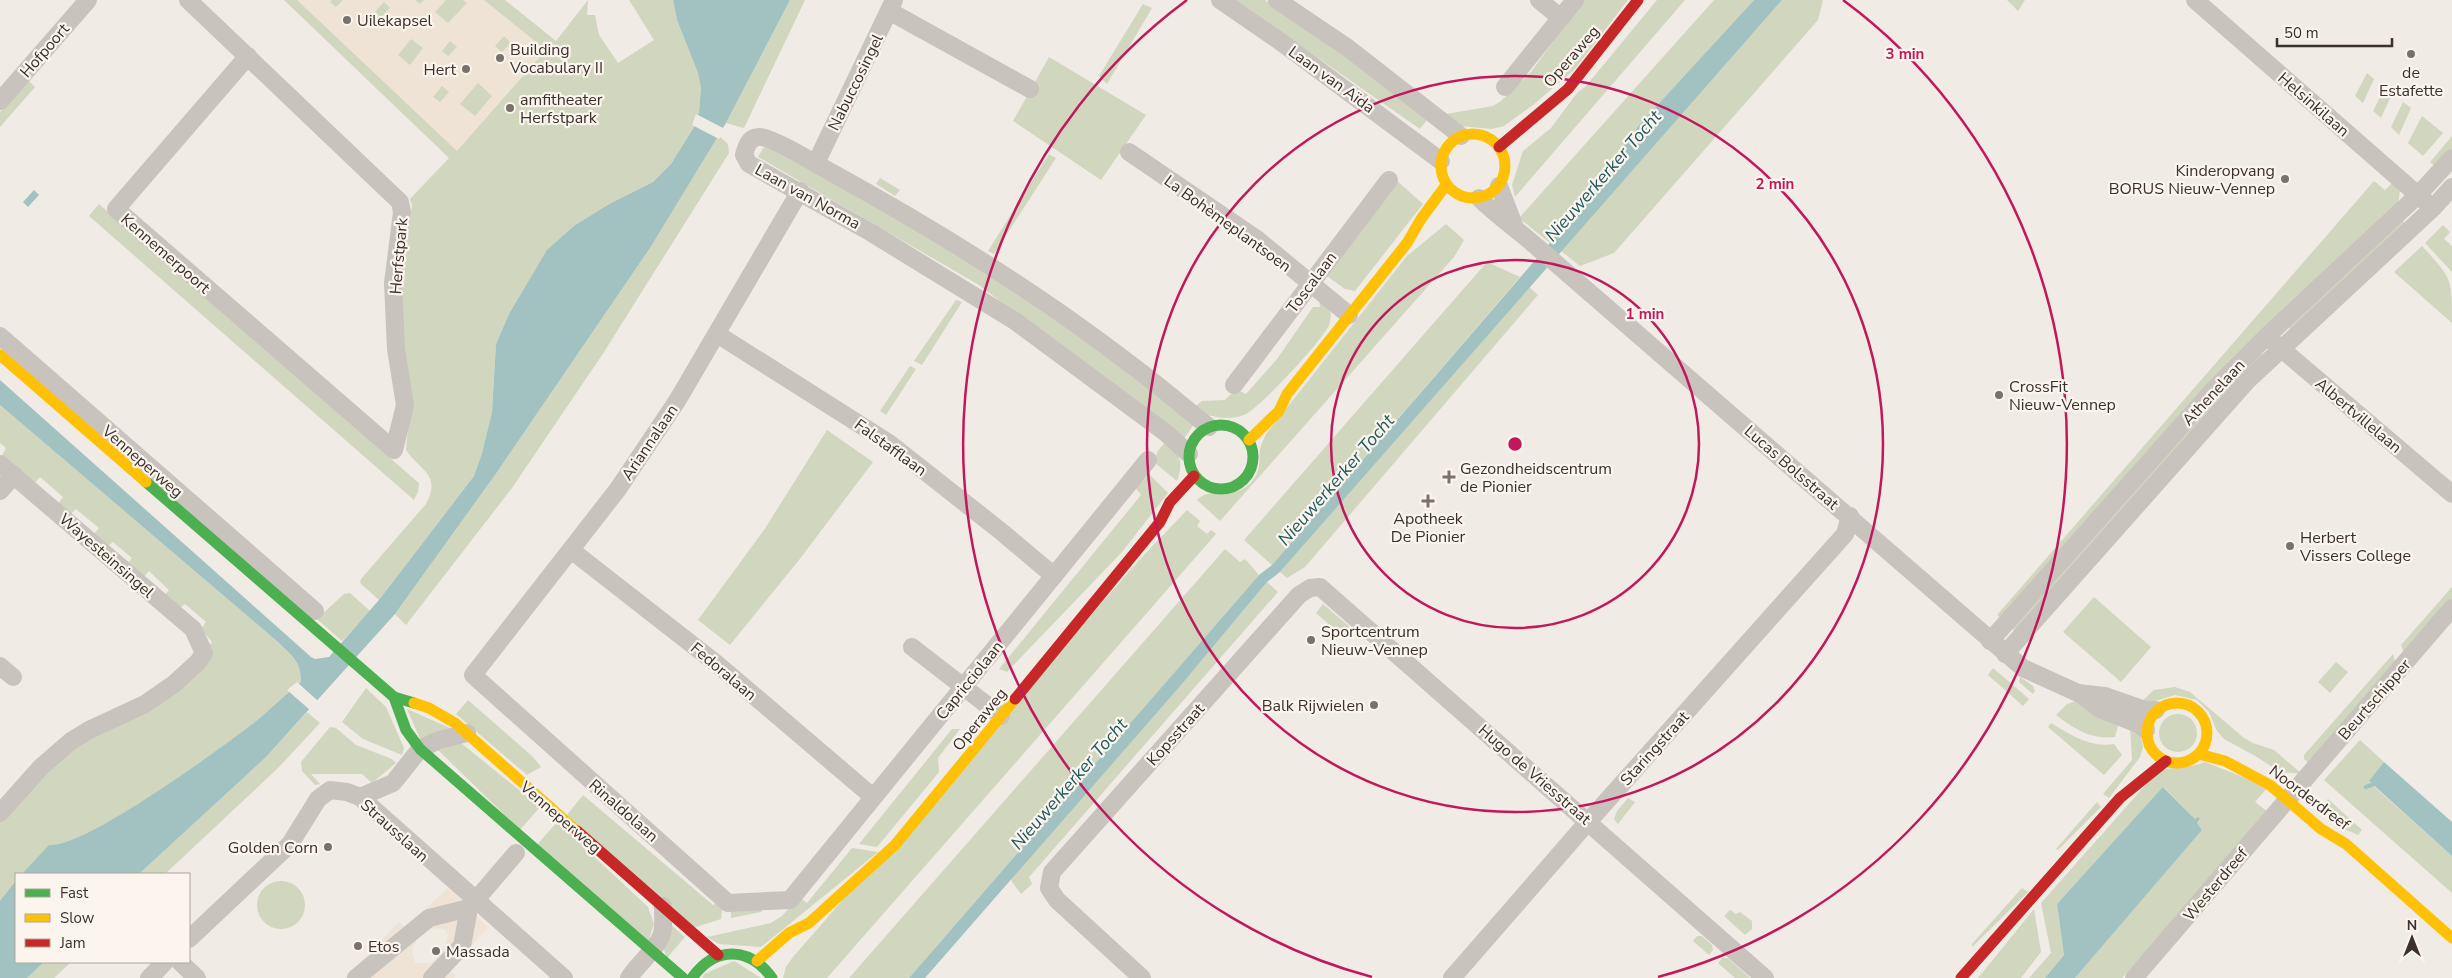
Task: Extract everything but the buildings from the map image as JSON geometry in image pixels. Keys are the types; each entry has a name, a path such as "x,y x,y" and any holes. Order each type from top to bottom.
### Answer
{"street":[{"name":"Hofpoort","path":"0,101 88,0"},
{"name":"Herfstpark","path":"188,0 400,202 402,212 393,283 396,348 404,405 394,450 346,411"},
{"name":"Laan van Aïda","path":"1220,0 1289,48 1441,161"},
{"name":"Laan van Aïda","path":"1278,0 1348,48 1461,136"},
{"path":"1539,0 1561,18"},
{"path":"1505,87 1575,0"},
{"name":"Operaweg","path":"1499,147 1568,89 1638,0"},
{"name":"Helsinkilaan","path":"2195,0 2433,208"},
{"path":"891,5 1030,89"},
{"name":"Nabuccosingel","path":"816,164 891,5"},
{"name":"Kennemerpoort","path":"248,56 116,209 346,411"},
{"path":"1475,134 1484,136 1499,147 1505,164 1505,174 1499,186 1488,195 1457,200 1442,178 1441,161 1449,144 1461,136 1475,134"},
{"name":"Laan van Norma","path":"1188,454 1166,433 1015,321 954,282 800,191 749,164 744,155 748,143 757,137 762,137 816,164 884,202 990,266 1126,360 1209,427"},
{"name":"La Bohèmeplantsoen","path":"1129,152 1258,240 1349,315"},
{"name":"Athenelaan","path":"1990,641 2214,390 2267,336 2418,195 2452,158"},
{"name":"Toscalaan","path":"1234,385 1389,180"},
{"path":"1249,440 1279,412 1287,394 1407,242 1446,185"},
{"name":"Lucas Bolsstraat","path":"1499,186 1515,228"},
{"name":"Athenelaan","path":"2005,654 2221,408 2280,348 2433,208 2452,187"},
{"name":"Ariannalaan","path":"473,675 618,488 677,402 800,191"},
{"name":"Lucas Bolsstraat","path":"1478,198 1850,516 2005,654 2023,668 2078,692 2100,709 2140,725 2148,739"},
{"path":"1407,242 1434,222"},
{"name":"Falstafflaan","path":"717,334 889,444 1003,532 1054,576"},
{"name":"Venneperweg","path":"0,336 282,592 324,636 394,697 429,708 455,723 718,955"},
{"name":"Albertvillelaan","path":"2267,336 2452,494"},
{"name":"Venneperweg","path":"0,355 282,592 314,611"},
{"path":"1270,402 1287,394"},
{"path":"1238,429 1250,419"},
{"path":"1224,424 1238,429 1249,440 1254,459 1248,476 1233,488 1214,489 1205,486 1194,476 1188,461 1188,454 1195,437 1209,427 1224,424"},
{"name":"Capricciolaan","path":"790,900 1148,460"},
{"name":"Wayesteinsingel","path":"0,464 193,629 204,653 198,662 174,684 150,700 70,741 41,767 0,813"},
{"path":"0,491 14,476"},
{"name":"Operaweg","path":"757,960 789,933 810,923 895,845 1160,522 1170,502 1194,476"},
{"path":"1196,495 1205,486"},
{"name":"Operaweg","path":"1160,522 1177,514"},
{"name":"Staringstraat","path":"1452,978 1588,821 1845,534 1850,516"},
{"name":"Fedoralaan","path":"571,550 718,664 873,797"},
{"name":"Hugo de Vriesstraat","path":"1299,595 1310,588 1320,587 1765,978"},
{"name":"Kopsstraat","path":"1142,978 1057,900 1049,888 1052,872 1299,595"},
{"name":"Beurtschipper","path":"2293,792 2452,608"},
{"path":"912,647 1002,716"},
{"name":"Rinaldolaan","path":"473,675 728,903 790,900"},
{"name":"Lucas Bolsstraat","path":"2078,692 2105,696 2145,710 2156,710"},
{"name":"Venneperweg","path":"394,697 406,730 420,749 650,952 683,978"},
{"path":"1961,978 2120,798 2166,761 2187,761 2199,754 2206,742 2212,738 2200,712 2186,704 2170,703 2156,710 2149,719 2148,739 2141,763 2120,798"},
{"path":"360,797 393,783 420,749 439,740 467,734"},
{"path":"2148,739 2166,761"},
{"name":"Noorderdreef","path":"2199,754 2225,761 2270,785 2293,792 2321,829 2346,844 2452,938"},
{"name":"Strausslaan","path":"190,938 290,844 318,799 330,790 347,792 360,797 472,904 564,978"},
{"name":"Westerdreef","path":"2134,978 2293,792"},
{"name":"Noorderdreef","path":"2327,818 2346,844"},
{"path":"432,978 462,946 472,904 516,852"},
{"path":"356,978 429,918 472,904"},
{"path":"628,978 635,967 650,952 662,934 663,906"},
{"name":"Operaweg","path":"802,938 810,923"},
{"path":"692,978 706,962 718,955 738,953 757,960 773,972"},
{"path":"149,978 164,963"},
{"path":"181,963 197,978"}],"green space":[{"path":"284,0 505,0 556,41 588,0 587,15 595,15 599,35 618,63 654,40 629,0 673,0 677,20 698,73 701,88 699,112 694,127 671,164 653,182 611,203 547,251 509,314 496,344 492,412 474,476 379,600 360,583 361,579 426,504 432,486 427,474 406,450 408,427 400,302 412,205 410,199 449,158"},
{"path":"790,0 805,0 744,128 726,123"},
{"path":"1235,0 1265,0 1430,116 1420,129"},
{"path":"1583,0 1628,0 1574,70 1533,105 1504,126 1491,129 1460,126 1446,114 1493,106 1501,101 1531,72"},
{"path":"1657,0 1685,0 1515,197 1512,185 1523,151 1551,128 1577,93 1586,86"},
{"path":"1714,0 1754,0 1640,124 1550,243 1519,218"},
{"path":"1782,0 1823,0 1818,20 1614,253 1580,266 1561,251"},
{"path":"2007,0 2025,0 2018,11"},
{"path":"1143,4 1152,8 1107,84 1099,76"},
{"path":"1049,57 1146,115 1101,180 1013,121"},
{"path":"2367,73 2374,79 2363,103 2355,96"},
{"path":"28,80 35,87 0,127 0,112"},
{"path":"2385,87 2392,94 2381,118 2373,111"},
{"path":"2403,102 2411,108 2399,135 2391,127"},
{"path":"2422,116 2443,133 2423,156 2408,143"},
{"path":"718,135 728,144 729,153 604,352 512,488 406,625 395,614 495,475 650,248"},
{"path":"2452,136 2452,150 2437,168 2430,162"},
{"path":"770,145 987,272 1117,360 1195,423 1183,440 979,285 758,157 763,148"},
{"path":"1049,154 1056,158 994,254 988,251"},
{"path":"880,178 900,190 895,196 876,184"},
{"path":"1396,180 1423,204 1355,291 1345,289 1324,274"},
{"path":"2374,181 2385,190 2392,183 2400,191 2398,204 2004,621 1997,615"},
{"path":"99,204 419,483 418,492 414,500 89,216"},
{"path":"2400,217 2407,226 2290,329 2287,326"},
{"path":"1446,224 1464,240 1454,257 1220,521 1197,500 1210,494 1241,490 1249,485 1258,472 1260,449 1266,434 1407,256"},
{"path":"2443,225 2450,232 2444,239 2452,246 2452,272 2425,243"},
{"path":"2422,246 2439,265 2448,280 2452,296 2452,323 2394,272"},
{"path":"1487,262 1520,277 1272,565 1244,540"},
{"path":"1529,287 1538,295 1305,567 1287,578 1280,572"},
{"path":"1319,299 1327,305 1330,312 1329,325 1315,345 1263,401 1244,415 1231,418 1211,416 1193,408 1202,401 1225,400 1236,389 1246,394 1277,359 1313,307 1320,307"},
{"path":"956,300 962,302 922,365 914,361"},
{"path":"2261,353 2263,355 2018,633 2010,627 2145,473"},
{"path":"910,366 916,369 886,415 880,411"},
{"path":"0,405 278,642 297,664 301,675 301,682 288,693 262,726 70,850 58,852 53,846 49,845 34,873 15,873 15,894 0,907 0,820 79,740 143,709 207,649 212,642 201,629 206,622 185,604 177,610 163,597 169,590 149,571 141,580 126,565 132,558 113,542 105,548 92,536 99,528 76,509 68,516 56,506 63,497 40,477 33,485 1,457 6,448 0,443"},
{"path":"827,430 873,462 799,560 730,645 698,620 764,530"},
{"path":"1166,441 1175,450 1179,459 1180,468 1177,481 1155,463 1157,452"},
{"path":"1149,474 1168,493 1122,552 1007,672 999,669 1141,495 1134,486 1137,480 1142,482"},
{"path":"1187,510 1200,521 1197,526 1207,534 1211,530 1216,534 827,978 783,978 786,967 793,957 1142,557"},
{"path":"1225,549 1240,562 1245,559 1259,575 909,978 849,978"},
{"path":"1267,582 1278,592 1029,877 1032,884 1021,894 1010,879 1182,684"},
{"path":"2452,587 2452,601 2404,653 2401,645"},
{"path":"350,593 370,611 342,641 317,619 344,594"},
{"path":"2094,597 2151,647 2121,682 2063,632"},
{"path":"1323,604 1351,628 1343,637 1316,613"},
{"path":"2393,654 2396,665 2309,763 2304,759 2304,755"},
{"path":"2336,662 2348,672 2330,693 2318,682"},
{"path":"1993,668 2029,699 2023,706 1988,675"},
{"path":"2020,677 2033,686 2035,691 2033,694 2019,682"},
{"path":"2175,687 2190,692 2244,738 2274,750 2302,774 2280,772 2224,739 2217,731 2209,712 2197,700 2175,695 2155,701 2141,702 2154,690"},
{"path":"366,688 386,707 404,748 402,755 363,739 342,722"},
{"path":"468,700 533,757 541,767 527,775 456,714"},
{"path":"2076,701 2118,726 2115,737 2091,735 2070,725 2056,715 2067,704"},
{"path":"407,709 450,728 435,732 421,741"},
{"path":"307,712 320,723 278,768 166,873 140,873 266,757"},
{"path":"2178,714 2185,715 2191,720 2196,726 2196,740 2191,746 2185,751 2178,752 2171,751 2165,746 2160,740 2159,733 2160,726 2165,720 2171,715"},
{"path":"2051,723 2081,740 2105,745 2114,744 2122,755 2104,775 2048,727"},
{"path":"330,727 336,728 356,745 392,759 396,763 372,783 362,774 311,774 320,784 315,785 302,771 301,762"},
{"path":"2130,727 2141,736 2143,747 2140,757 2109,798 2103,794 2132,760"},
{"path":"952,729 960,729 938,758 939,772 877,847 859,844"},
{"path":"2360,740 2384,762 2369,782 2452,856 2452,893 2324,780"},
{"path":"461,743 540,807 520,830 437,749"},
{"path":"2205,762 2268,787 2255,802 2268,812 2122,978 2075,978 2202,830 2197,823 2200,819 2195,819 2164,787 2057,904 2064,955 2045,978 2029,978 2051,953 2041,903 2158,771 2193,766"},
{"path":"583,795 713,905 721,901 723,903 721,919 693,928 567,815"},
{"path":"1628,798 1635,802 1618,824 1614,819 1617,811"},
{"path":"2328,799 2362,830 2358,835 2342,828 2321,807"},
{"path":"2097,802 2101,807 2058,850 2056,849"},
{"path":"557,822 648,907 654,924 648,942 537,845"},
{"path":"852,848 878,852 761,947 719,944 707,937 771,923 782,916 799,897 807,903"},
{"path":"276,881 286,881 298,888 305,900 305,910 298,922 286,929 276,929 268,925 261,918 257,910 257,900 261,892 268,885"},
{"path":"2022,888 2028,892 1972,947 1972,944"},
{"path":"764,908 761,912 731,918 731,911"},
{"path":"2034,909 2041,952 2021,978 1978,978"},
{"path":"1730,910 1736,914 1740,912 1752,921 1752,929 1745,935 1724,916"},
{"path":"670,924 685,937 667,958 663,947"},
{"path":"1697,936 1702,936 1712,945 1713,950 1709,955 1693,941"},
{"path":"1722,958 1728,958 1750,978 1735,978 1718,963"},
{"path":"734,961 761,978 702,978 704,974"},
{"path":"43,963 70,963 54,978 27,978"}],"shaded area":[{"path":"297,0 332,0 330,2 336,7 343,0 415,0 420,4 424,0 446,0 435,12 448,23 467,3 463,0 484,0 546,50 457,151","holes":["384,2 390,8 381,17 375,12","504,36 511,43 502,52 495,46","411,39 423,48 410,65 398,55","450,41 457,47 448,56 442,51","478,83 492,96 475,116 460,104","442,86 449,92 440,102 433,97"]},
{"path":"448,888 488,927 449,970 456,976 454,978 345,978 399,922 406,928","holes":["440,928 445,930 448,935 444,952 431,963 415,963 412,951 416,940 429,929"]}],"water":[{"path":"673,0 790,0 726,123 650,248 495,475 395,614 266,757 140,873 23,873 49,845 67,842 91,831 121,815 184,774 254,723 301,682 301,675 291,655 278,642 0,405 0,380 311,657 315,659 329,657 379,600 474,476 492,412 496,344 509,314 547,250 574,226 611,203 653,182 671,164 694,127 699,112 701,88 698,73 677,20"},
{"name":"Nieuwerkerker Tocht","path":"1754,0 1782,0 1280,572 1267,582 1182,684 925,978 909,978 1259,575 1272,565 1550,243 1640,124"},
{"path":"34,190 39,195 28,207 23,202"},
{"path":"2384,762 2452,822 2452,856 2369,781"},
{"path":"2163,787 2195,819 2198,817 2200,819 2197,823 2202,830 2075,978 2045,978 2064,955 2057,904"},
{"path":"15,882 15,963 43,963 27,978 0,978 0,901"}],"pier":[{"path":"696,114 725,129 719,139 692,125"},
{"path":"297,682 318,701 310,710 287,690"}],"waterway":[{"path":"2366,787 2376,783"}],"traffic: fast":[{"path":"1215,425 1227,425 1244,434 1251,445 1253,457 1251,469 1244,480 1227,489 1215,489 1203,484 1194,475 1189,463 1189,451 1194,439 1203,430 1215,425"},
{"path":"146,482 394,697 414,703"},
{"path":"394,697 406,730 420,749 683,978"},
{"path":"692,978 711,960 732,954 753,960 772,978"}],"traffic: slow":[{"path":"1467,134 1479,134 1496,143 1503,154 1505,166 1503,178 1496,189 1479,198 1467,198 1455,193 1446,184 1441,172 1441,160 1446,148 1455,139 1467,134"},
{"path":"1249,440 1279,411 1287,394 1407,243 1421,219 1446,185"},
{"path":"0,355 146,482"},
{"path":"757,961 789,933 809,923 895,845 1015,699"},
{"path":"414,703 429,708 455,723 577,831"},
{"path":"2171,703 2183,703 2199,711 2205,721 2207,733 2205,745 2199,755 2183,763 2171,763 2155,755 2147,739 2147,727 2155,711 2171,703"},
{"path":"2199,754 2225,761 2270,785 2321,829 2346,844 2452,938"}],"traffic: jam":[{"path":"1499,147 1568,89 1638,0"},
{"path":"1015,699 1160,522 1170,502 1194,476"},
{"path":"1961,978 2120,798 2166,761"},
{"path":"577,831 718,955"}],"place":[{"name":"Uilekapsel","path":"347,20"},
{"name":"de Estafette","path":"2411,54"},
{"name":"Building Vocabulary II","path":"500,58"},
{"name":"Hert","path":"466,69"},
{"name":"amfitheater Herfstpark","path":"510,108"},
{"name":"Kinderopvang BORUS Nieuw-Vennep","path":"2285,179"},
{"name":"CrossFit Nieuw-Vennep","path":"1999,395"},
{"name":"Gezondheidscentrum de Pionier","path":"1449,477"},
{"name":"Apotheek De Pionier","path":"1428,501"},
{"name":"Herbert Vissers College","path":"2290,546"},
{"name":"Sportcentrum Nieuw-Vennep","path":"1311,640"},
{"name":"Balk Rijwielen","path":"1374,705"},
{"name":"Golden Corn","path":"328,847"},
{"name":"Etos","path":"358,946"},
{"name":"Massada","path":"436,951"}]}
